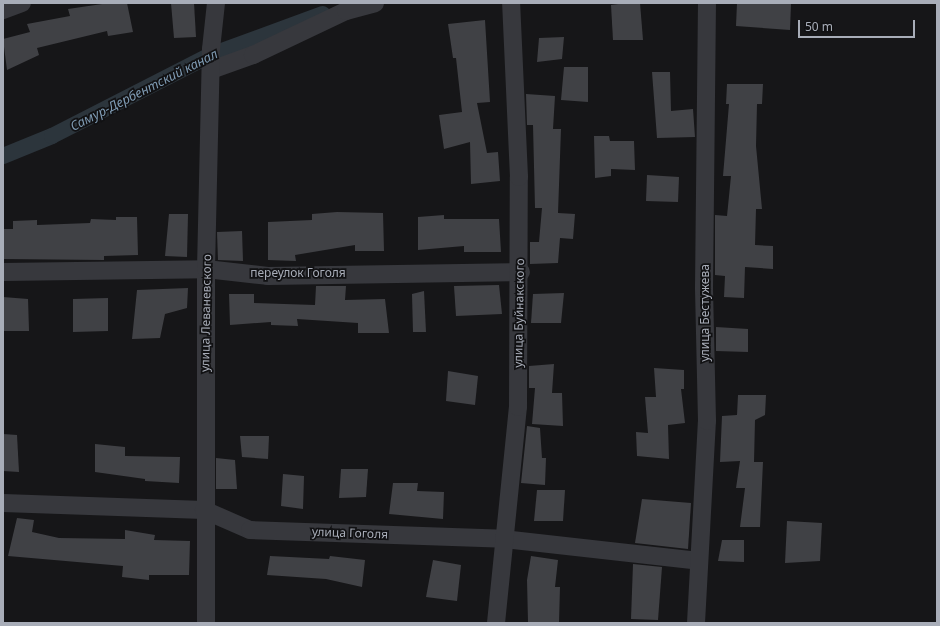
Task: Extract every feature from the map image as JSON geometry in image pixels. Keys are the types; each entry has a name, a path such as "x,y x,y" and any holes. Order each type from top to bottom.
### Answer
{"street":[{"path":"3,10 22,3"},
{"name":"улица Леваневского","path":"206,623 204,510 206,269 211,60 216,3"},
{"path":"211,60 253,55 346,11 375,3"},
{"name":"улица Буйнакского","path":"496,623 518,407 520,272 511,3"},
{"name":"улица Бестужева","path":"696,623 707,421 704,288 707,3"},
{"name":"переулок Гоголя","path":"3,272 206,269 268,276 520,272"},
{"name":"улица Гоголя","path":"3,503 204,510 250,530 504,539 699,561"}],"building":[{"path":"109,3 127,3 133,32 108,36 107,31 37,48 39,55 7,70 3,39 30,32 27,24 70,16 68,9"},
{"path":"171,3 194,3 196,37 174,38"},
{"path":"640,3 643,40 613,40 611,5"},
{"path":"737,3 791,4 790,30 736,26"},
{"path":"485,20 490,102 477,103 487,153 498,152 500,181 471,184 470,142 444,149 439,115 462,112 456,58 453,58 448,24"},
{"path":"564,37 562,59 537,62 539,38"},
{"path":"564,67 588,67 588,102 561,100"},
{"path":"652,72 670,72 671,111 693,109 695,137 657,138"},
{"path":"727,84 763,84 762,104 757,104 756,146 762,209 756,209 755,245 773,246 773,269 745,267 744,298 724,297 725,276 715,275 715,215 727,216 731,176 723,176 729,104 726,104"},
{"path":"526,94 555,96 553,129 561,129 558,213 575,214 573,239 560,238 558,263 530,264 530,242 539,242 542,208 535,208 533,125 527,125"},
{"path":"594,136 609,136 610,141 634,141 635,170 611,169 611,176 595,178"},
{"path":"647,175 679,177 678,202 646,201"},
{"path":"337,212 383,213 384,251 355,251 355,245 295,255 296,261 268,260 268,222 312,220 312,214"},
{"path":"169,214 188,214 187,257 165,256"},
{"path":"444,215 444,219 499,219 501,252 464,252 464,246 418,250 418,217"},
{"path":"116,217 137,217 138,255 104,256 104,260 3,259 3,229 13,229 13,221 37,220 37,225 90,223 91,219 116,220"},
{"path":"242,231 243,261 218,260 217,232"},
{"path":"499,285 502,314 456,316 454,286"},
{"path":"316,286 346,286 345,300 385,299 389,333 358,333 358,323 297,319 298,326 271,325 271,322 230,325 229,294 254,294 254,303 315,305"},
{"path":"188,288 187,308 165,314 160,338 132,339 137,290"},
{"path":"424,291 426,332 413,332 412,294"},
{"path":"564,293 561,323 531,323 533,294"},
{"path":"3,297 28,299 29,331 3,331"},
{"path":"108,298 108,331 73,332 73,299"},
{"path":"716,327 748,329 748,352 716,351"},
{"path":"554,364 552,393 562,393 563,426 532,424 535,388 529,388 529,366"},
{"path":"654,368 684,370 684,389 681,389 685,423 668,425 669,459 637,456 636,432 648,433 645,397 656,397"},
{"path":"448,371 478,376 475,405 446,401"},
{"path":"738,395 766,395 765,415 755,420 754,462 763,462 760,527 740,527 745,488 736,488 740,461 720,462 722,416 737,415"},
{"path":"527,426 540,428 542,458 546,458 545,485 521,483"},
{"path":"3,434 17,435 19,472 3,471"},
{"path":"240,436 269,436 268,459 242,457"},
{"path":"95,444 125,447 125,456 180,457 179,483 145,481 145,479 95,472"},
{"path":"216,458 235,460 237,489 216,489"},
{"path":"341,469 368,469 366,497 339,498"},
{"path":"283,474 304,476 303,509 281,506"},
{"path":"393,483 418,483 417,491 444,492 443,519 389,514"},
{"path":"537,490 565,490 563,521 534,521"},
{"path":"642,499 691,503 688,549 635,543"},
{"path":"17,518 34,520 32,532 59,538 125,539 125,530 155,535 154,540 190,541 189,575 149,575 149,580 122,577 123,566 8,556"},
{"path":"787,521 822,523 820,561 785,563"},
{"path":"722,540 744,540 744,562 718,561"},
{"path":"270,556 329,559 330,556 365,560 362,587 326,579 267,575"},
{"path":"531,556 558,560 555,587 560,587 559,623 528,622 527,580"},
{"path":"433,560 461,565 457,601 426,597"},
{"path":"633,564 662,567 658,620 631,619"}],"waterway":[{"name":"Самур-Дербентский канал","path":"3,156 52,136 208,56 323,14"}]}
